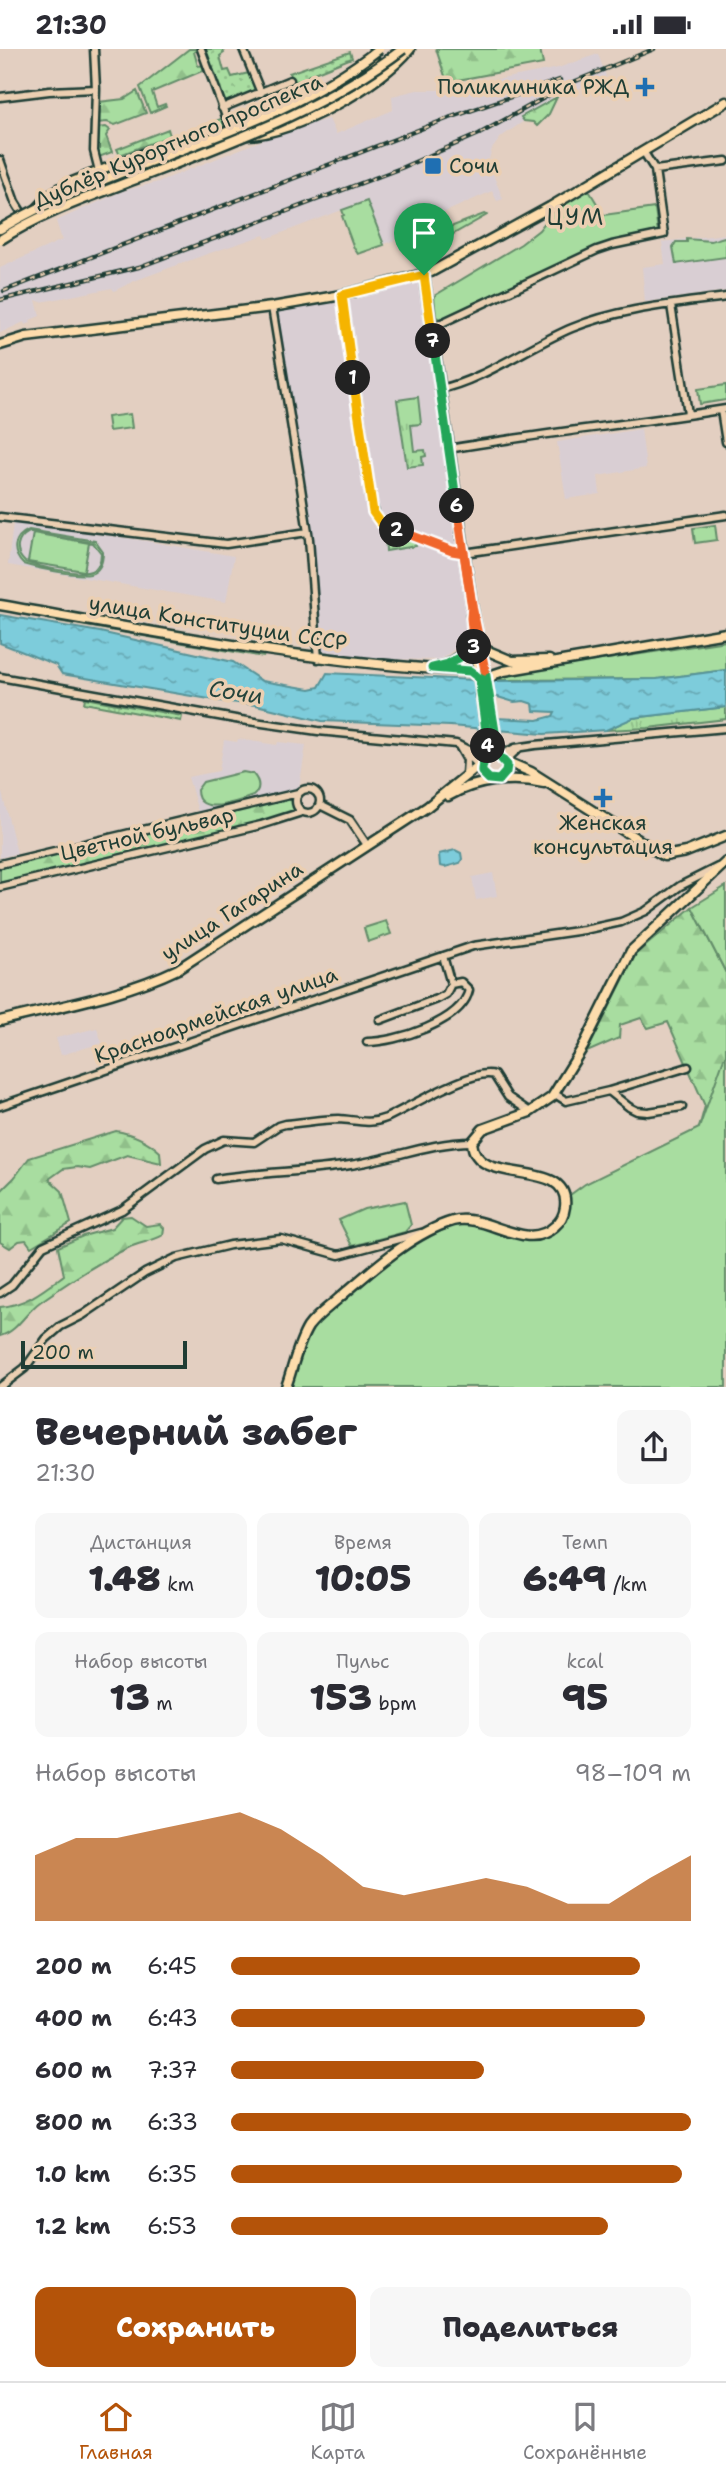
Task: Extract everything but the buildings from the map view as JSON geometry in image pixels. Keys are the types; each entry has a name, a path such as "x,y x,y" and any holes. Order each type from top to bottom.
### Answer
{"main road":[{"path":"0,238 29,218 73,198 232,135 330,90 369,64 377,49"},
{"name":"Дублёр Курортного проспекта","path":"0,229 39,207 304,97 349,71 377,49"},
{"name":"Дублёр Курортного проспекта","path":"0,238 75,202 299,112 356,82 403,49"},
{"path":"232,135 267,134 326,110 376,79 400,61 410,49"},
{"path":"0,345 53,333 272,307 342,295 424,275 440,269 550,207 726,102"},
{"path":"29,218 57,188 155,149 180,143 197,143"},
{"path":"424,275 490,740 486,778 495,781 526,780 549,784"},
{"name":"улица Конституции СССР","path":"0,605 181,638 318,659 470,671 482,679"},
{"path":"482,679 566,659 726,633"},
{"path":"432,668 448,664 478,648 512,661 566,659"},
{"path":"427,807 464,788 502,778 506,772 490,760"},
{"path":"427,807 490,760 531,772 643,845 668,857 726,836"},
{"name":"улица Гагарина","path":"0,1021 110,995 156,980 178,969 427,807"},
{"path":"286,1387 304,1335 317,1318 379,1264 425,1233 439,1225 468,1219 509,1232 533,1235 547,1232 562,1219 566,1206 565,1198 555,1183 542,1177 485,1165 474,1154 472,1142 483,1129 530,1112 555,1094 583,1047 626,958 725,863"}],"street":[{"path":"94,49 96,89 93,151 99,171"},
{"path":"201,49 232,135"},
{"path":"243,49 261,93"},
{"path":"222,108 290,80"},
{"path":"0,97 58,90 96,89"},
{"path":"431,328 597,250 664,234 655,170 643,151"},
{"path":"0,160 15,202 29,218"},
{"path":"655,170 726,161"},
{"path":"342,295 371,501 376,516 384,525 464,553 726,515"},
{"path":"440,389 472,379 527,349 612,314 726,297"},
{"path":"671,305 688,414"},
{"path":"272,307 308,532 318,659"},
{"path":"448,449 723,410 726,442"},
{"path":"0,517 226,544 308,532"},
{"path":"0,677 252,722 458,744 490,760"},
{"path":"458,744 490,760 519,748 726,728"},
{"path":"477,753 490,740"},
{"path":"458,744 467,760 468,769 464,777"},
{"path":"308,789 315,791 320,797 320,805 312,813 302,812 296,803 298,793 308,789"},
{"name":"Цветной бульвар","path":"0,864 298,793"},
{"path":"320,805 350,820 368,845"},
{"name":"Цветной бульвар","path":"0,887 261,825 302,812"},
{"name":"Красноармейская улица","path":"0,1106 443,956 485,944 611,925 646,911 680,885 725,863"},
{"path":"671,893 681,892 687,900"},
{"path":"443,956 451,984"},
{"path":"367,1042 391,1041 450,1016 469,990 461,982 451,984 439,998 380,1020"},
{"path":"555,1094 566,1101 688,1067"},
{"path":"0,1293 12,1285 37,1252 50,1242 122,1210 218,1142 230,1139 254,1142 285,1124 337,1119 360,1123 376,1121 484,1073 494,1075 508,1097 530,1112"},
{"path":"609,1091 637,1111 681,1107"},
{"path":"216,1179 260,1172 351,1165 432,1146 472,1142"},
{"path":"0,1387 25,1368 46,1339 61,1326 83,1315 145,1273 176,1258 230,1245 276,1239 339,1255 404,1236 425,1233"}],"shaded area":[{"path":"598,54 606,76 530,111 521,117 524,121 501,137 492,149 488,162 503,199 497,201 492,191 443,213 445,220 360,254 356,253 342,210 266,239 264,235 207,254 114,291 112,288 41,302 36,300 40,316 30,320 31,323 25,325 24,322 0,333 0,268 62,240 56,221 123,191 158,182 293,128 329,119 336,134 393,110 392,96 417,90 444,90 558,68"},
{"path":"726,234 726,291 645,302 642,267 665,264 662,242"},
{"path":"421,278 469,633 465,641 440,660 324,658 320,656 320,626 311,537 275,310 340,300"},
{"path":"641,429 646,468 598,476 600,494 566,499 557,442"},
{"path":"13,523 234,556 226,602 8,565"},
{"path":"238,739 277,745 278,742 306,745 299,789 296,792 199,815 188,777 219,771 224,740 237,742"},
{"path":"0,793 17,853 0,858"},
{"path":"493,873 497,896 476,900 472,877"},
{"path":"97,1028 102,1043 61,1055 56,1038"}],"green space":[{"path":"189,49 199,49 194,52 198,66 205,65 207,71 152,92 157,107 166,106 150,113 140,87"},
{"path":"205,49 222,49 224,53 220,56 224,71 229,70 232,77 249,73 256,91 224,104"},
{"path":"436,49 540,49 543,64 447,82"},
{"path":"350,52 352,58 309,75 296,84 289,73"},
{"path":"137,91 146,113 115,125 97,123 99,102 124,99"},
{"path":"293,93 296,98 231,126 228,117"},
{"path":"557,97 549,114 537,126 521,117"},
{"path":"223,118 226,127 197,140 186,141 184,134"},
{"path":"106,127 110,130 106,136 112,152 99,157 96,150 96,128"},
{"path":"168,129 170,136 120,155 117,149"},
{"path":"588,189 604,215 655,208 658,233 603,244 440,319 436,317 434,296 521,244 539,230 553,212"},
{"path":"367,201 384,245 358,254 342,210"},
{"path":"487,215 432,246 426,242 427,236"},
{"path":"724,237 726,257 676,264 673,247 676,242 687,242 687,239 711,241"},
{"path":"726,385 726,400 700,404 698,389"},
{"path":"418,397 421,424 411,425 414,451 425,450 426,456 422,457 423,465 407,467 397,400"},
{"path":"130,414 132,428 109,431 107,417"},
{"path":"715,525 717,540 695,543 693,528"},
{"path":"29,530 95,541 103,552 102,563 96,571 84,575 23,564 15,550 17,541","holes":["29,532 93,543 101,553 100,561 96,568 85,572 58,570 25,562 18,550 21,538"]},
{"path":"385,531 392,534 391,538 399,541 401,537 415,542 416,546 386,551"},
{"path":"33,533 89,543 84,571 28,562"},
{"path":"46,619 258,653 264,657"},
{"path":"726,641 726,670 657,679 500,680 503,675"},
{"path":"85,698 182,716 181,721 84,703"},
{"path":"726,707 726,719 606,730 632,718"},
{"path":"243,772 253,774 257,780 259,785 253,796 219,805 204,803 199,798 197,790 203,782"},
{"path":"298,793 296,803 302,812 0,887 0,864"},
{"path":"726,886 726,973 692,907"},
{"path":"692,907 726,973 726,1126 699,1128 705,1106 668,1022 648,1028 641,1018 620,1025 619,1038 587,1052 636,954"},
{"path":"386,921 391,934 368,942 364,928"},
{"path":"724,1058 726,1387 291,1387 303,1348 314,1327 325,1315 363,1282 432,1235 467,1223 515,1237 545,1236 562,1225 568,1214 570,1195 585,1184 699,1128"},
{"path":"116,1131 150,1144 160,1152 161,1163 127,1155 90,1169 63,1169 49,1179 62,1191 71,1223 31,1247 26,1240 19,1241 10,1248 0,1242 0,1192 29,1158"},
{"path":"405,1201 411,1225 405,1232 352,1246 339,1220 364,1209"},
{"path":"131,1216 146,1226 160,1224 164,1228 163,1235 128,1248 83,1273 40,1302 16,1326 0,1336 0,1307 26,1300 64,1275 58,1247 112,1228 122,1217"}],"water":[{"path":"0,615 100,632 233,662 262,681 310,689 319,687 327,673 497,681 657,679 726,670 726,707 633,718 606,730 544,734 450,726 322,721 256,705 62,674 56,665 0,643","holes":["488,694 514,702 533,704 534,711 555,712 553,716 538,720 494,718"]},
{"path":"455,850 461,853 460,863 440,866 439,854"}],"railway":[{"path":"0,300 139,267 401,168 479,134 571,83 654,49"},
{"path":"4,291 449,118 560,80"}],"place":[{"name":"Поликлиника РЖД","path":"645,87"},
{"name":"Сочи","path":"433,166"},
{"name":"Женская консультация","path":"603,798"}],"district":[{"name":"ЦУМ","path":"576,217"}],"route":[{"path":"424,275 342,295 351,367 373,512 381,523 389,527 464,553 472,605 474,649 448,664 432,668 470,671 479,678 489,750 482,764 482,772 486,778 495,781 505,776 507,765 499,756 487,680 475,617 472,605 471,601 464,553 446,432 424,275"}]}
